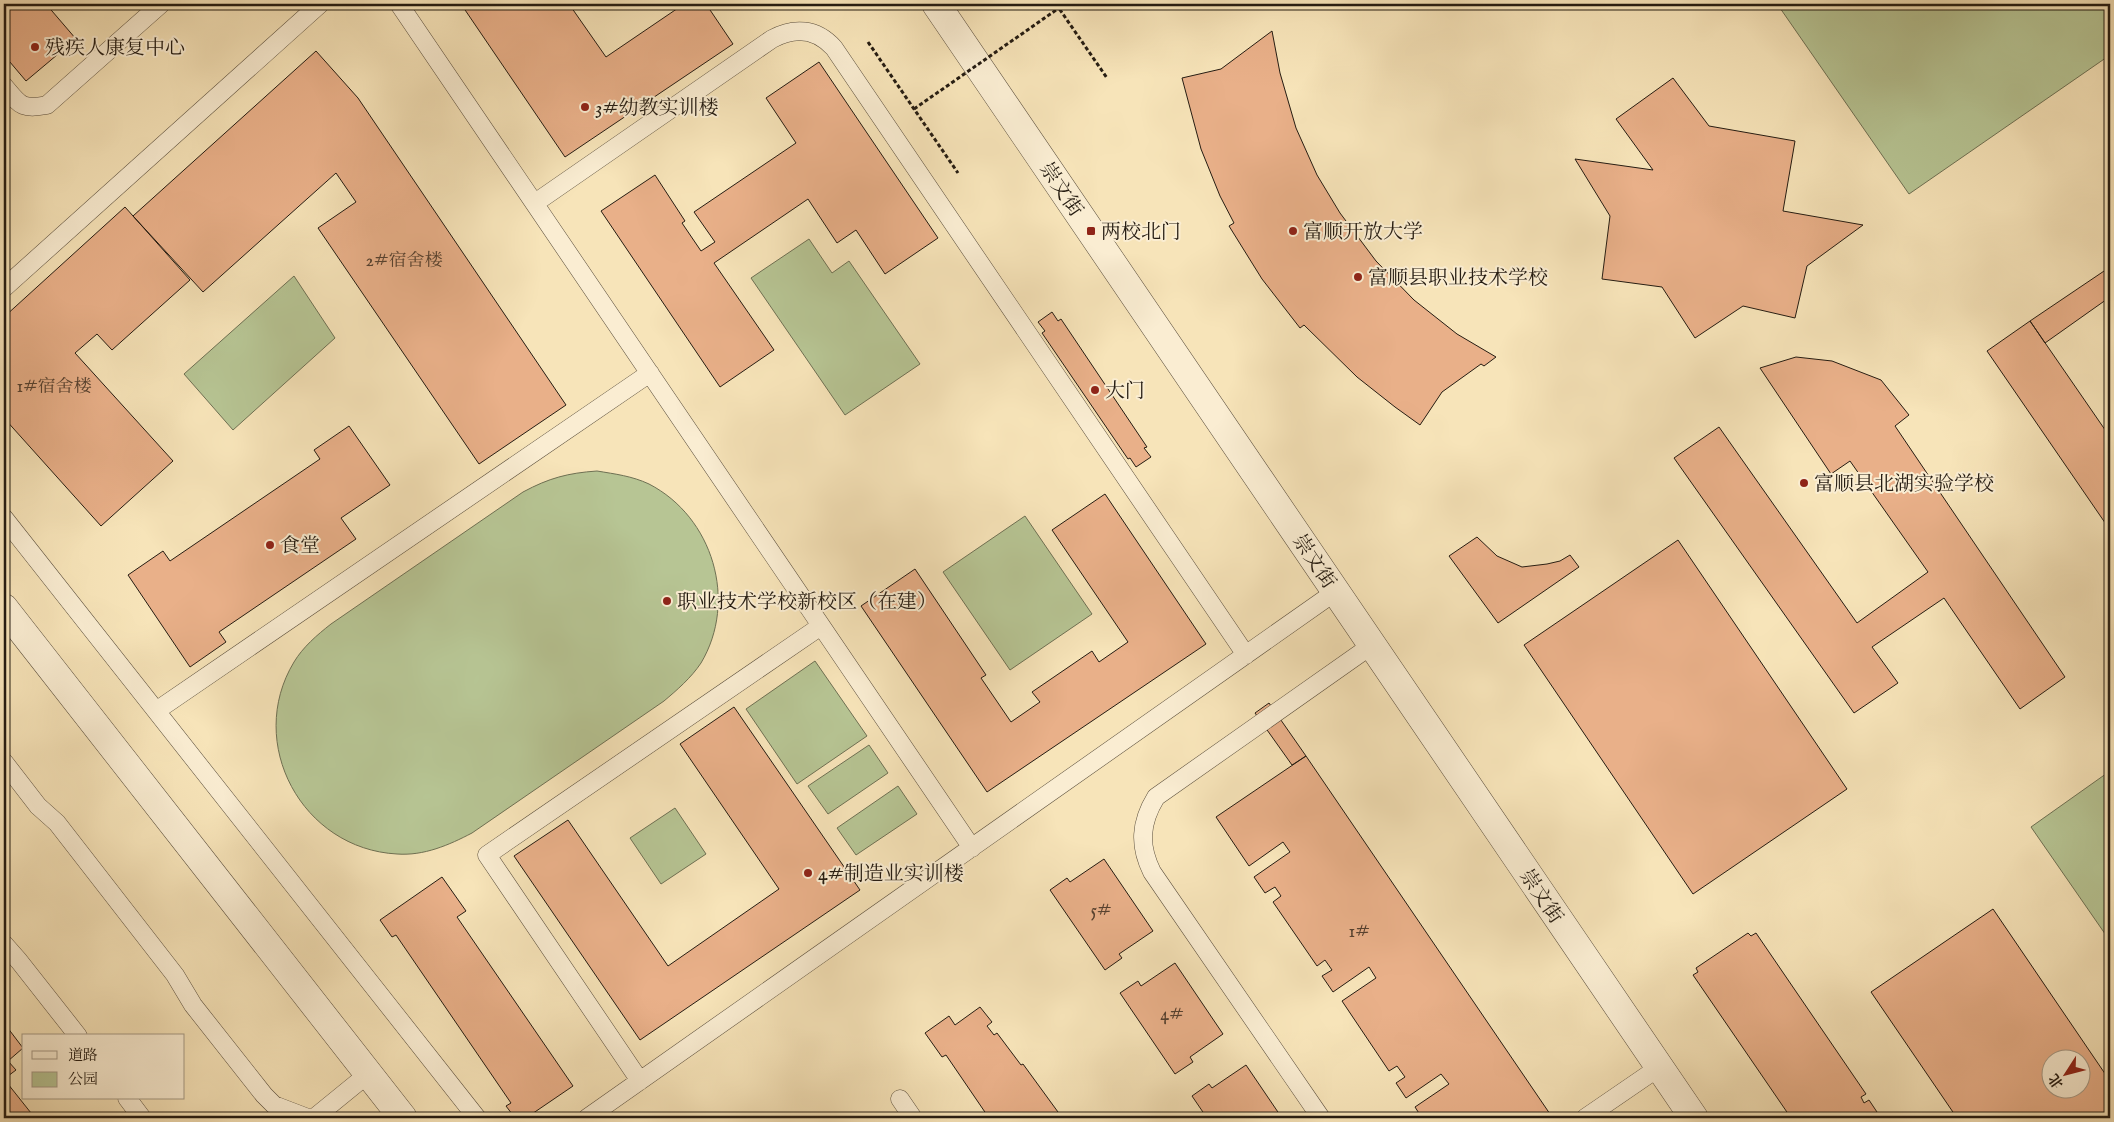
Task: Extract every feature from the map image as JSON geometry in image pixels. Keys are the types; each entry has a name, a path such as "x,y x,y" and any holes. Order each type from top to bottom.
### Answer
{"street":[{"name":"崇文街","path":"936,4 1658,1068 1694,1118"},
{"path":"4,608 403,1118"}],"lane":[{"path":"4,86 18,104 30,108 47,105 161,4"},
{"path":"4,288 320,4"},
{"path":"399,4 972,848"},
{"path":"535,203 772,39 793,30 811,32 826,39 856,80 1246,655"},
{"path":"156,710 650,373"},
{"path":"4,518 477,1118"},
{"path":"587,1118 1335,592"},
{"path":"640,1081 487,854 821,626"},
{"path":"1321,1118 1152,872 1145,859 1142,836 1148,809 1156,797 1372,645"},
{"path":"4,762 38,806 57,823 175,975 190,1000 264,1095 274,1105 308,1118"},
{"path":"4,944 76,1034"},
{"path":"1585,1118 1658,1068"},
{"path":"314,1118 368,1074"},
{"path":"900,1099 913,1118"},
{"path":"128,1100 142,1118"}],"path":[{"path":"1056,4 1107,78"},
{"path":"914,109 1059,8"},
{"path":"868,42 958,173"}],"green space":[{"path":"1785,4 2110,4 2110,55 1909,194 1780,8"},
{"path":"809,239 832,273 849,261 920,364 845,415 751,278"},
{"path":"294,276 335,338 233,430 184,374"},
{"path":"597,471 630,477 649,484 671,499 689,517 703,539 713,563 718,588 717,614 712,639 701,663 684,684 664,701 472,833 454,842 427,851 397,854 363,848 334,833 310,812 292,786 280,757 276,725 280,693 294,662 302,651 331,624 523,492 559,477"},
{"path":"1025,516 1092,614 1010,670 943,572"},
{"path":"815,661 867,736 797,784 746,709"},
{"path":"869,745 888,773 828,814 808,786"},
{"path":"2110,771 2110,941 2031,827"},
{"path":"898,786 917,814 856,855 837,828"},
{"path":"675,808 706,854 661,884 630,838"}],"building":[{"name":"残疾人康复中心","path":"4,4 46,4 76,39 26,81 4,55"},
{"name":"3#幼教实训楼","path":"461,4 569,4 606,57 684,4 706,4 733,44 565,157"},
{"name":"富顺开放大学","path":"1272,31 1280,73 1296,128 1317,175 1340,213 1376,261 1414,300 1457,334 1496,357 1484,366 1481,364 1442,392 1420,425 1357,377 1304,325 1300,328 1262,279 1229,226 1234,223 1220,196 1201,149 1182,78 1221,69"},
{"path":"316,51 358,98 566,405 479,464 318,228 356,202 336,173 203,292 133,216"},
{"path":"819,62 938,238 885,274 856,230 837,243 808,199 714,263 774,350 720,387 601,211 655,175 685,221 682,223 701,251 715,242 694,212 796,143 766,98"},
{"path":"1673,78 1709,126 1795,141 1783,211 1863,225 1807,266 1795,318 1743,306 1695,338 1662,287 1602,279 1610,216 1575,159 1653,170 1616,119"},
{"path":"125,207 190,280 112,350 97,334 75,353 173,461 101,526 4,418 4,317"},
{"path":"2110,267 2110,297 2045,343 2030,321"},
{"name":"大门","path":"1052,312 1058,321 1061,319 1147,447 1144,448 1151,457 1136,467 1130,458 1128,459 1042,333 1045,331 1038,322"},
{"path":"2030,321 2110,437 2110,530 1987,351"},
{"path":"1796,357 1832,361 1881,380 1909,415 1895,426 2065,677 2020,709 1944,598 1872,647 1898,683 1854,713 1674,458 1719,427 1857,623 1928,572 1850,461 1831,474 1760,368"},
{"name":"食堂","path":"349,426 390,485 341,518 356,539 219,632 226,642 190,667 128,575 163,551 170,561 320,459 314,450"},
{"path":"1105,494 1206,644 987,792 861,606 915,569 986,675 981,678 1011,722 1040,702 1032,692 1092,651 1099,662 1128,642 1052,530"},
{"path":"1477,537 1497,556 1522,567 1560,561 1570,555 1579,567 1498,623 1449,556"},
{"path":"1678,540 1847,789 1693,894 1524,645"},
{"path":"1269,703 1306,756 1292,765 1255,713"},
{"name":"4#制造业实训楼","path":"734,707 860,890 640,1040 514,856 568,820 668,966 779,889 680,744"},
{"path":"1306,756 1550,1114 1544,1118 1422,1118 1415,1107 1449,1084 1441,1074 1406,1098 1396,1083 1405,1077 1397,1066 1389,1071 1342,1001 1376,978 1369,967 1333,992 1322,976 1332,970 1325,960 1317,966 1273,902 1281,896 1275,887 1265,893 1254,877 1290,852 1283,842 1249,866 1216,817"},
{"path":"1104,859 1153,931 1119,954 1122,958 1105,970 1050,890 1067,878 1070,882"},
{"path":"442,877 466,911 457,917 573,1086 526,1118 515,1118 506,1106 511,1103 396,935 392,937 380,920"},
{"path":"1993,909 2089,1050 2042,1050 2042,1100 2092,1100 2092,1055 2110,1081 2110,1118 1957,1118 1871,992"},
{"path":"1748,933 1751,936 1756,933 1866,1094 1861,1097 1864,1103 1869,1100 1881,1118 1791,1118 1693,975 1698,972 1696,968"},
{"path":"1175,963 1223,1034 1190,1057 1193,1062 1175,1074 1120,993 1138,981 1141,986"},
{"path":"980,1007 992,1022 987,1026 994,1035 997,1033 1021,1065 1023,1064 1058,1112 1054,1115 1057,1118 989,1118 946,1055 942,1057 925,1033 949,1016 955,1025"},
{"path":"4,1023 22,1049 8,1061 16,1070 4,1079"},
{"path":"1246,1065 1282,1118 1207,1118 1192,1096 1209,1084 1212,1088"},
{"path":"4,1079 35,1118 4,1118"}],"place":[{"name":"残疾人康复中心","path":"35,47"},
{"name":"3#幼教实训楼","path":"585,107"},
{"name":"两校北门","path":"1091,231"},
{"name":"富顺开放大学","path":"1293,231"},
{"name":"富顺县职业技术学校","path":"1358,277"},
{"name":"大门","path":"1095,390"},
{"name":"富顺县北湖实验学校","path":"1804,483"},
{"name":"食堂","path":"270,545"},
{"name":"职业技术学校新校区（在建）","path":"667,601"},
{"name":"4#制造业实训楼","path":"808,873"}]}
